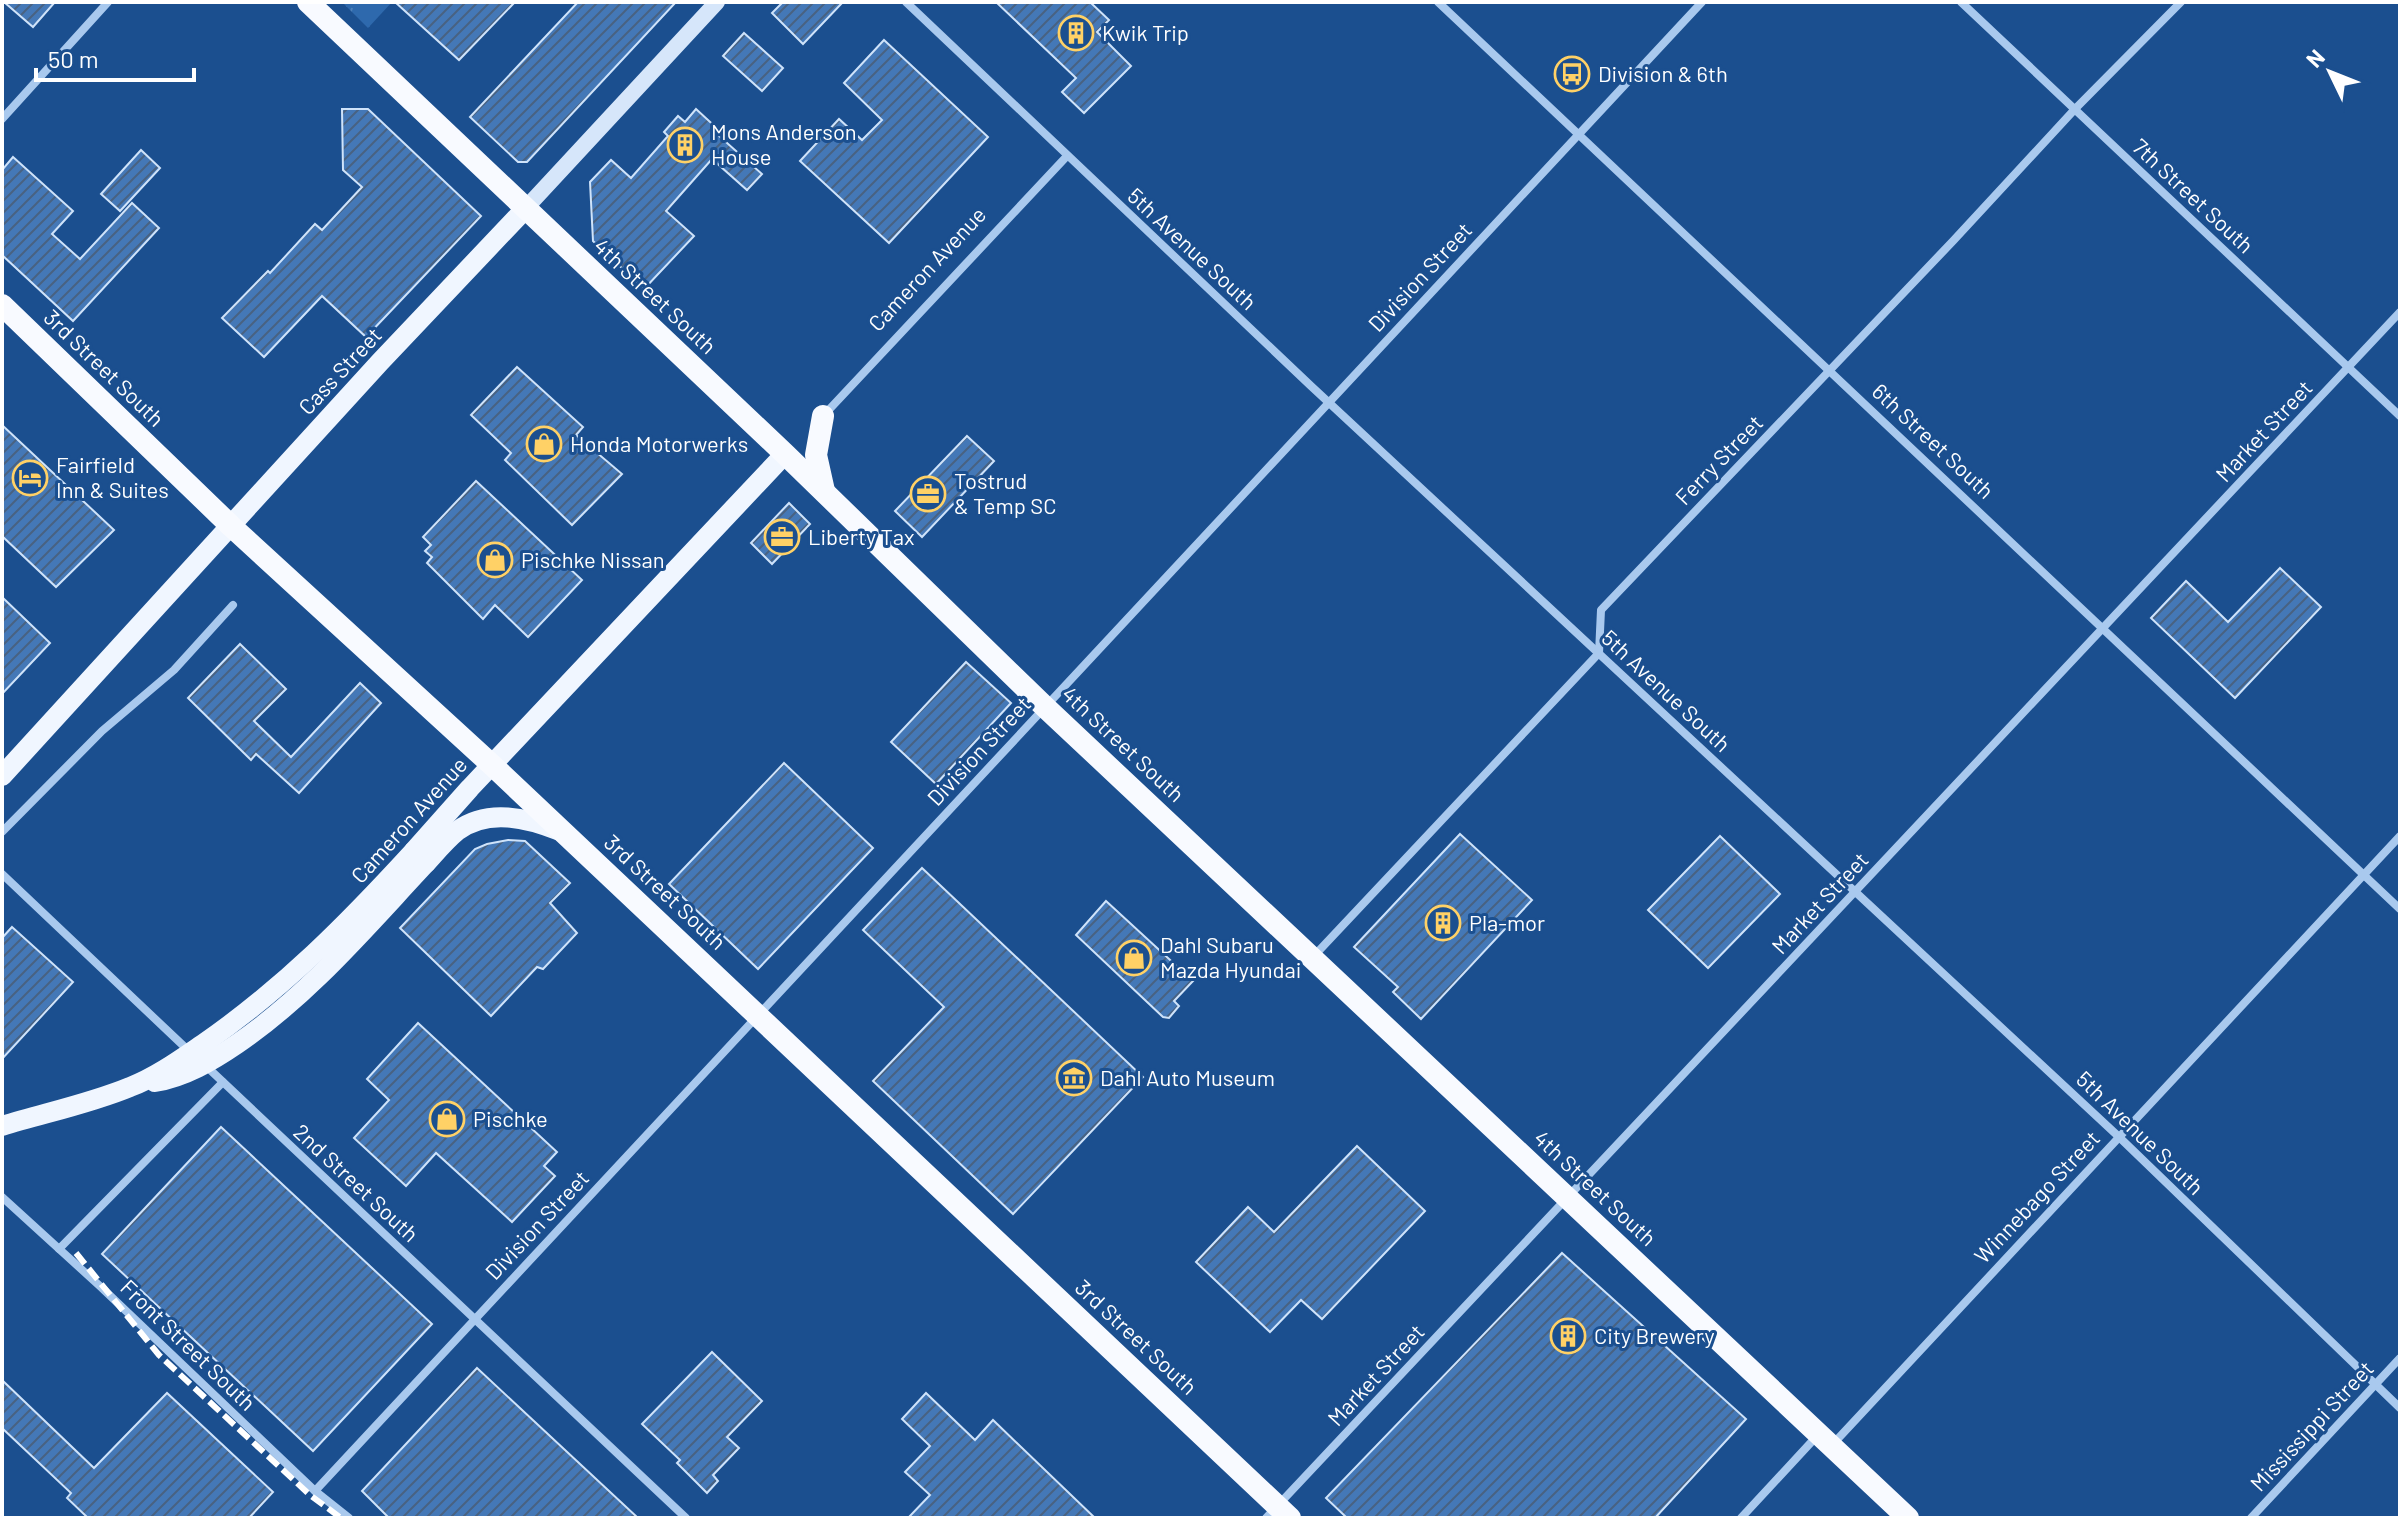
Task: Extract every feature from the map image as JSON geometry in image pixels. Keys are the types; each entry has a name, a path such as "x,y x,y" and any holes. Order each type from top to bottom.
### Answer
{"highway":[{"name":"4th Street South","path":"308,2 825,492 1045,707 1908,1518"},
{"name":"3rd Street South","path":"2,305 231,526 565,833 1278,1514"},
{"path":"823,416 816,455 825,492"}],"main road":[{"name":"Cass Street","path":"2,776 380,362 717,2"},
{"name":"Cameron Avenue","path":"2,1126 131,1087 181,1059 272,993 420,857 492,765 785,454"},
{"path":"420,857 477,821 499,817 533,820 565,833"}],"street":[{"path":"2,119 108,2"},
{"name":"5th Avenue South","path":"906,2 1329,402 2118,1136 2400,1408"},
{"name":"6th Street South","path":"1438,2 2400,909"},
{"name":"Division Street","path":"315,1491 1702,2"},
{"name":"7th Street South","path":"1961,2 2400,416"},
{"name":"Ferry Street","path":"1599,653 1601,610 2075,109 2181,2"},
{"name":"Cameron Avenue","path":"823,416 1067,156"},
{"name":"Market Street","path":"1278,1514 1567,1198 2400,312"},
{"path":"2,832 92,740 174,670 233,605"},
{"path":"1312,958 1599,653"},
{"name":"Winnebago Street","path":"1741,1518 1826,1439 2118,1136 2400,836"},
{"name":"2nd Street South","path":"2,874 686,1518"},
{"path":"59,1249 223,1082"},
{"name":"Front Street South","path":"2,1197 315,1491 349,1518"},
{"name":"Mississippi Street","path":"2251,1518 2400,1358"}],"green space":[{"path":"342,2 392,2 368,28"}],"building":[{"path":"4,2 55,2 33,27"},
{"path":"395,2 515,2 459,60"},
{"path":"578,2 676,2 527,162 518,162 470,117"},
{"path":"783,2 843,2 803,44 772,13"},
{"path":"996,2 1090,2 1109,20 1097,32 1131,66 1084,113 1062,92 1076,78"},
{"path":"744,33 783,68 762,91 723,56"},
{"path":"884,40 988,137 889,243 800,161 839,119 862,140 882,120 844,83"},
{"path":"342,109 368,109 481,216 366,337 322,296 264,357 222,318 268,271 270,273 315,224 322,230 362,187 343,170"},
{"path":"696,109 721,132 718,135 762,174 747,190 712,159 666,211 694,236 644,289 593,241 590,182 611,160 631,178 668,136 664,132 678,116 685,122"},
{"path":"141,150 160,168 120,211 101,194"},
{"path":"13,157 73,211 52,234 80,259 132,203 159,228 73,321 2,255 2,170"},
{"name":"Honda Motorwerks","path":"517,367 583,427 576,435 622,474 572,525 505,460 511,453 471,415"},
{"name":"Fairfield Inn & Suites","path":"2,425 114,530 56,587 2,536"},
{"path":"967,436 994,461 922,537 895,511"},
{"name":"Pischke Nissan","path":"476,481 582,580 528,637 495,605 483,619 427,563 432,557 425,551 431,545 423,537"},
{"path":"789,503 810,524 772,564 751,543"},
{"path":"2280,568 2321,607 2235,698 2151,618 2186,581 2228,622"},
{"path":"2,597 50,643 2,694"},
{"path":"240,644 286,689 254,721 291,757 360,683 381,703 299,793 256,754 251,760 188,698"},
{"path":"966,662 1011,703 936,784 891,742"},
{"path":"784,763 873,848 758,969 669,884"},
{"name":"Pla-mor","path":"1460,834 1532,900 1421,1019 1393,992 1398,987 1354,947"},
{"path":"1720,836 1780,894 1708,968 1648,910"},
{"path":"508,840 525,841 570,883 550,903 577,933 543,969 537,967 491,1016 400,928 475,849"},
{"path":"922,868 1143,1077 1013,1214 873,1081 944,1007 863,930"},
{"name":"Dahl Subaru Mazda Hyundai","path":"1106,901 1193,981 1174,1001 1179,1006 1169,1018 1163,1017 1076,935"},
{"path":"12,927 73,982 2,1059 2,938"},
{"name":"Pischke","path":"418,1023 557,1152 544,1166 555,1176 512,1222 436,1153 406,1186 354,1138 389,1100 367,1079"},
{"path":"221,1127 432,1324 313,1451 102,1254"},
{"path":"1357,1146 1425,1211 1322,1319 1301,1300 1270,1332 1196,1262 1248,1207 1274,1232"},
{"name":"City Brewery","path":"1562,1253 1746,1419 1655,1518 1347,1518 1326,1498"},
{"path":"712,1352 762,1401 727,1437 739,1448 713,1475 718,1481 707,1493 677,1463 680,1460 642,1424"},
{"path":"477,1368 638,1518 389,1518 362,1491"},
{"path":"2,1380 94,1468 167,1393 273,1492 249,1518 88,1518 67,1498 71,1493 2,1428"},
{"path":"926,1393 975,1440 993,1420 1095,1518 908,1518 930,1495 905,1472 930,1446 902,1419"}],"railway":[{"path":"76,1253 159,1355 310,1495 341,1518"}],"place":[{"name":"Kwik Trip","path":"1076,33"},
{"name":"Division & 6th","path":"1572,74"},
{"name":"Mons Anderson House","path":"685,145"},
{"name":"Honda Motorwerks","path":"544,444"},
{"name":"Fairfield Inn & Suites","path":"30,478"},
{"name":"Tostrud & Temp SC","path":"928,494"},
{"name":"Liberty Tax","path":"782,537"},
{"name":"Pischke Nissan","path":"495,560"},
{"name":"Pla-mor","path":"1443,923"},
{"name":"Dahl Subaru Mazda Hyundai","path":"1134,958"},
{"name":"Dahl Auto Museum","path":"1074,1078"},
{"name":"Pischke","path":"447,1119"},
{"name":"City Brewery","path":"1568,1336"}]}
